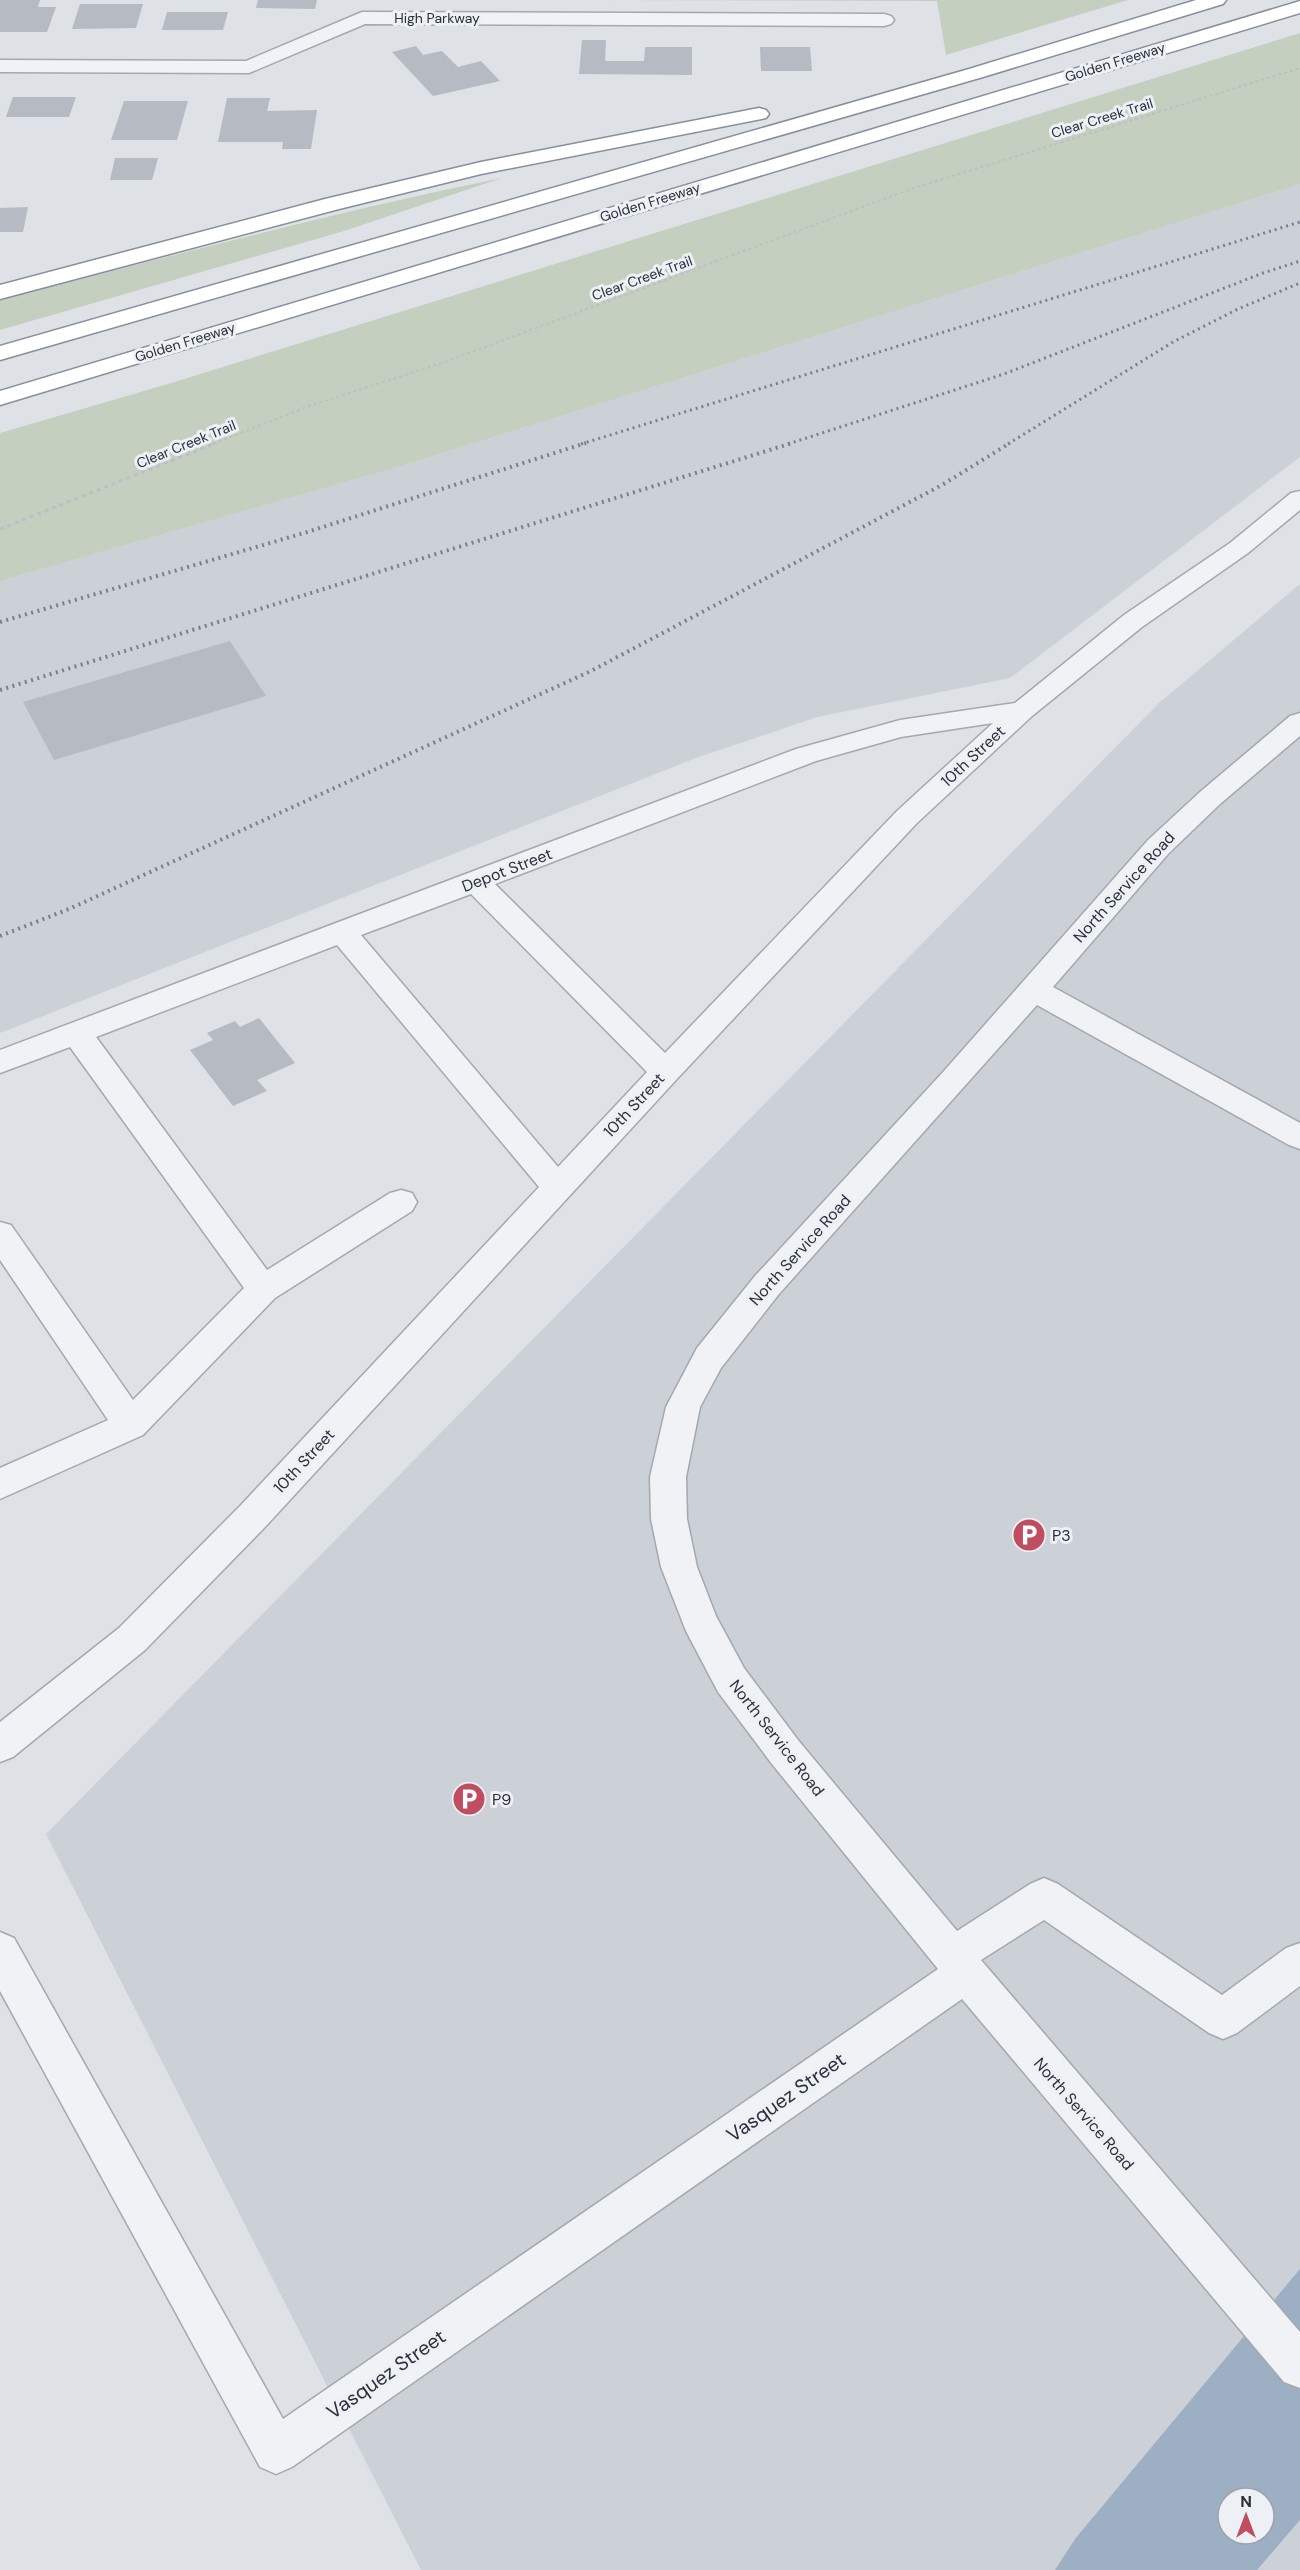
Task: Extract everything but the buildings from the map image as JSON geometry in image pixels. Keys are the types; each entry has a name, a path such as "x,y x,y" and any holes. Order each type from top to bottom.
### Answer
{"highway":[{"name":"Golden Freeway","path":"0,353 770,131 976,74 1216,0"},
{"name":"Golden Freeway","path":"0,398 1300,7"},
{"path":"0,292 333,204 481,168 976,74"}],"street":[{"name":"High Parkway","path":"0,66 249,67 364,9 884,20"},
{"name":"10th Street","path":"0,1745 140,1631 253,1516 557,1187 907,817 1023,710 1133,621 1239,548 1300,498"},
{"name":"Depot Street","path":"0,1062 806,755 900,729 1023,710"},
{"name":"North Service Road","path":"1300,722 1210,798 1158,847 955,1079 766,1285 709,1358 683,1407 668,1477 669,1519 679,1566 699,1620 731,1680 785,1752 959,1964 1300,2366"},
{"path":"476,882 665,1072"},
{"path":"342,932 557,1187"},
{"path":"1033,989 1300,1137"},
{"path":"76,1033 264,1289"},
{"path":"0,1484 131,1425 264,1289 401,1202"},
{"path":"0,1234 131,1425"},
{"path":"959,1964 1044,1897 1223,2019 1300,1962"},
{"name":"Vasquez Street","path":"0,1951 276,2451 959,1964"}],"path":[{"name":"Clear Creek Trail","path":"0,529 309,406 439,364 911,189 1300,68"}],"shaded area":[{"path":"1300,184 1300,457 1010,678 817,717 696,758 0,1033 0,581 398,467"},
{"path":"1300,584 1300,2570 421,2570 46,1834 1159,703"}],"green space":[{"path":"601,0 1128,0 946,55 937,1"},
{"path":"1300,33 1300,184 398,467 0,581 0,433 168,384"},
{"path":"502,178 344,231 0,330 0,299 313,220"}],"water":[{"path":"1300,2269 1300,2520 1257,2570 1055,2570 1075,2539"}],"railway":[{"path":"581,444 1300,222"},
{"path":"788,444 1004,374 1263,273 1300,261"},
{"path":"1008,444 1173,342 1238,309 1300,283"},
{"path":"0,622 304,533 586,443"},
{"path":"0,690 792,443"},
{"path":"0,936 69,909 591,671 942,485 1010,443"}],"place":[{"name":"P3","path":"1029,1535"},
{"name":"P9","path":"469,1799"}]}
